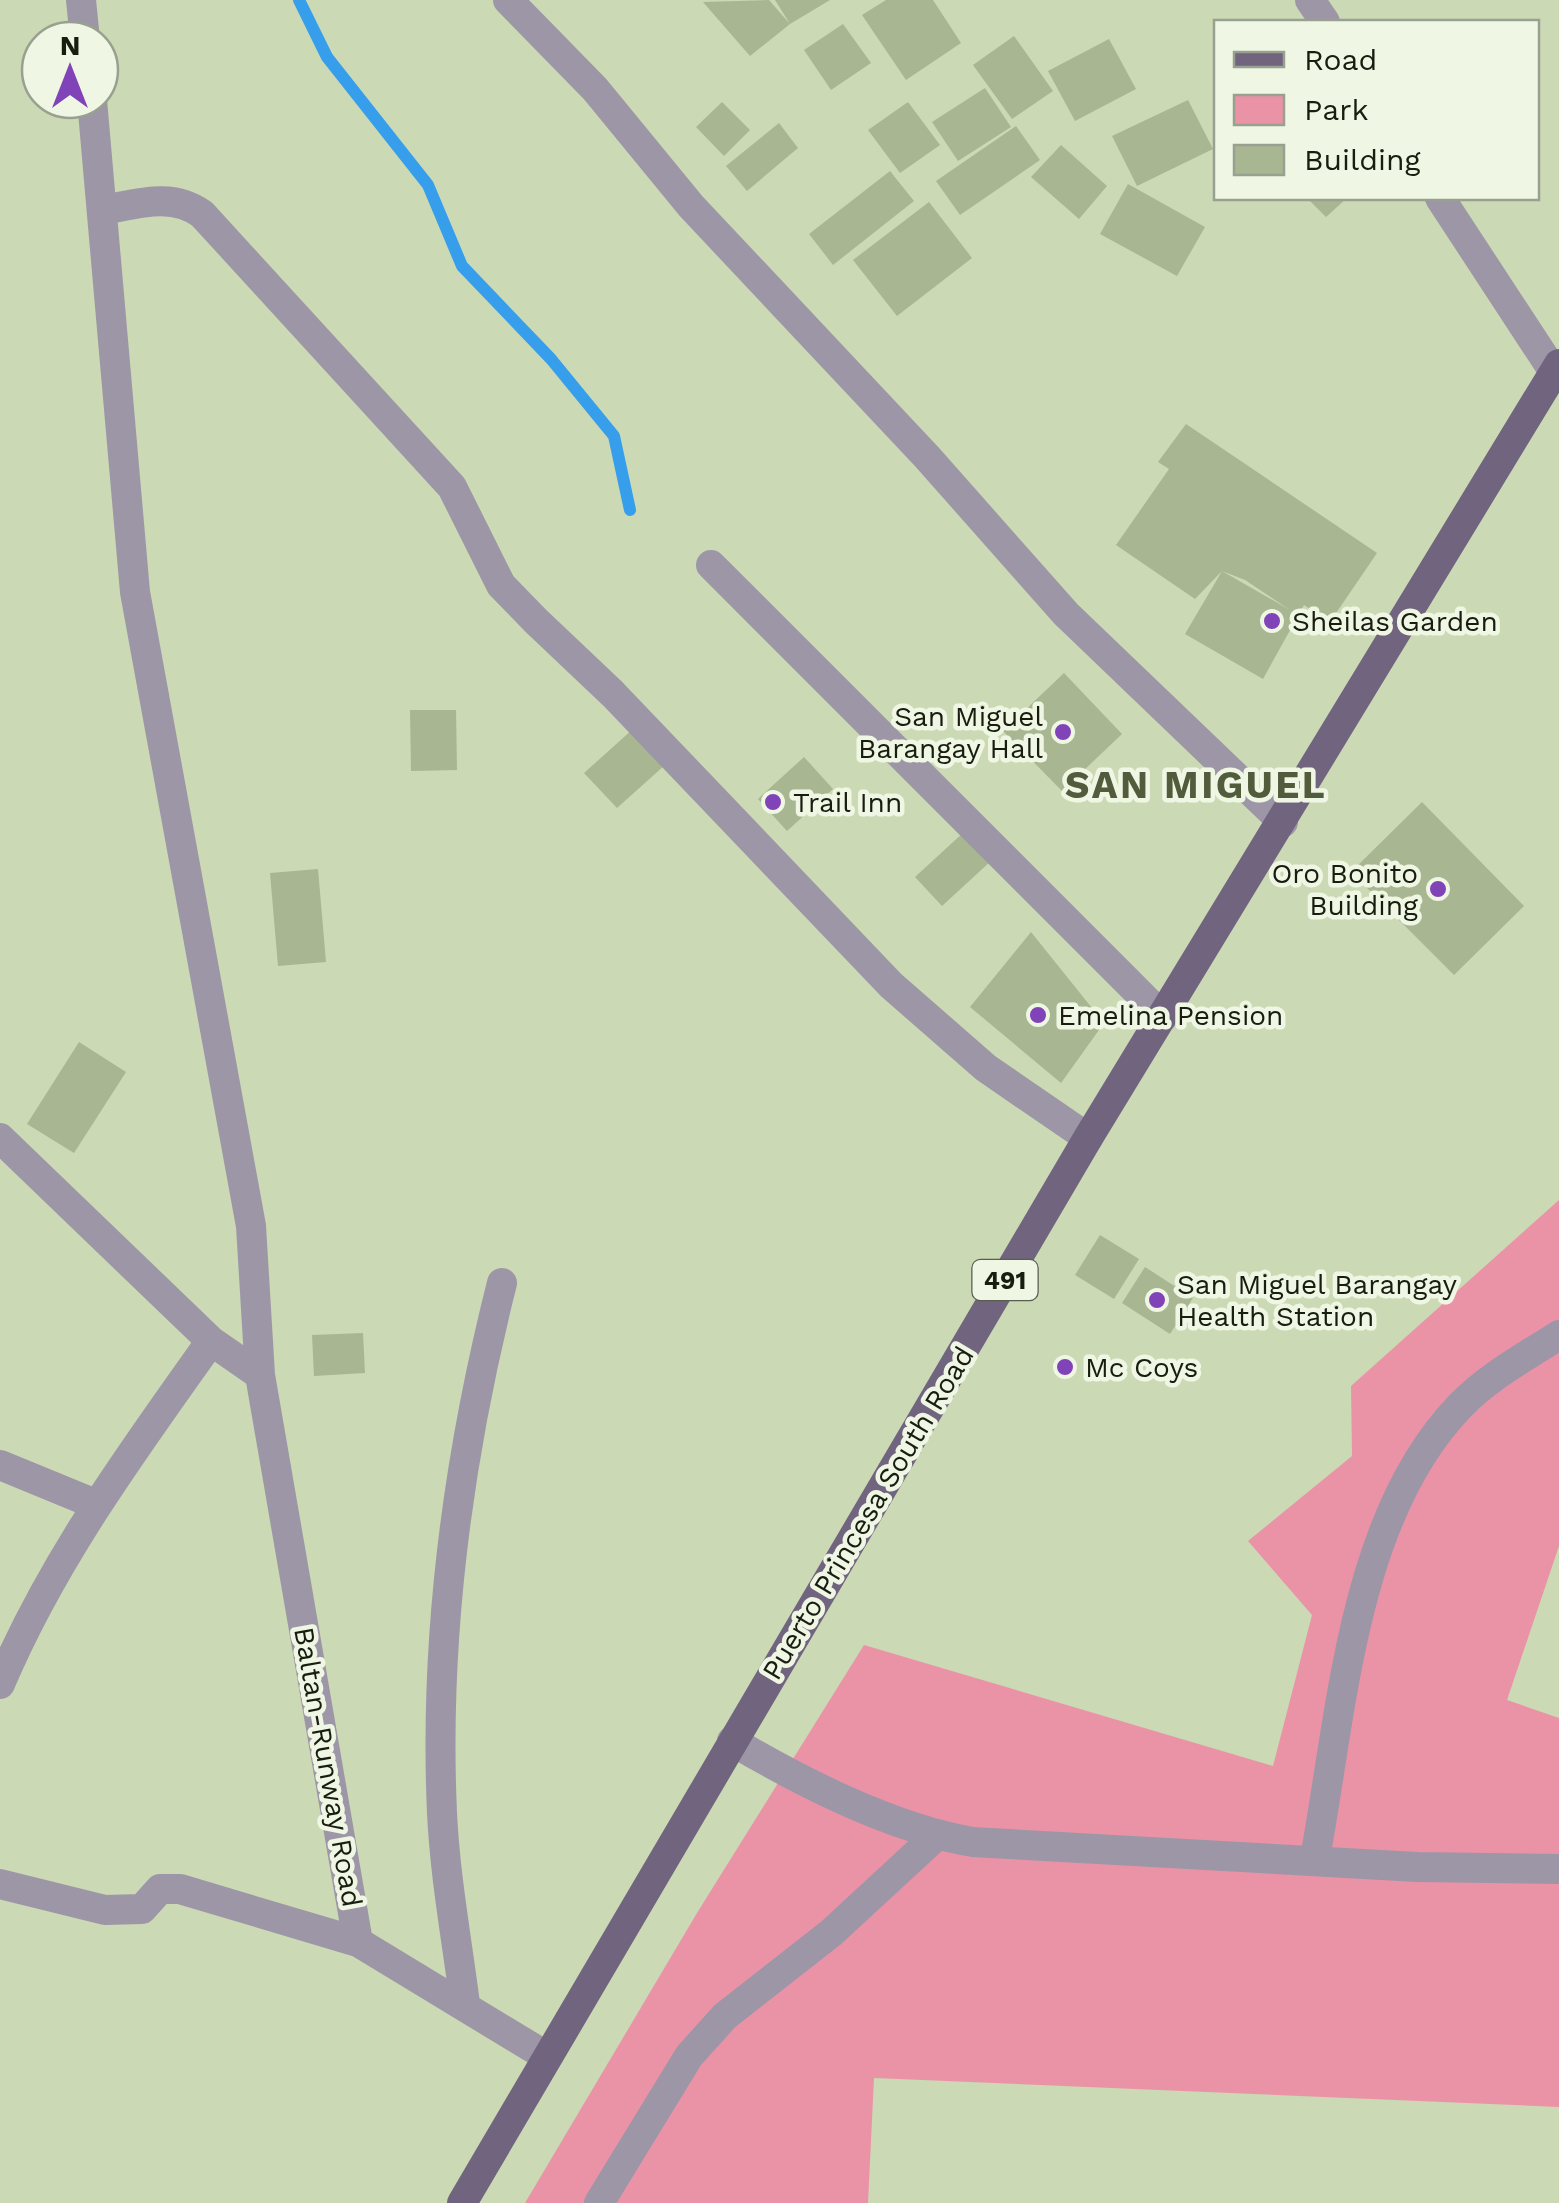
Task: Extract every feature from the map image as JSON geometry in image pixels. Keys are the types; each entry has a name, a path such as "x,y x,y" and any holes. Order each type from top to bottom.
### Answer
{"main road":[{"name":"Puerto Princesa South Road","path":"462,2203 1088,1138 1557,368"}],"street":[{"path":"508,0 594,89 691,206 927,457 1066,614 1283,822"},
{"name":"Baltan-Runway Road","path":"94,120 136,592 251,1226 260,1375 358,1942 546,2056"},
{"path":"103,210 165,200 188,204 202,214 452,487 501,585 613,694 892,986 986,1068 1088,1138"},
{"path":"1441,200 1557,368"},
{"path":"712,565 1163,1017"},
{"path":"0,1138 211,1341 260,1375"},
{"path":"465,2004 442,1814 444,1601 474,1396 502,1283"},
{"path":"1315,1858 1366,1582 1390,1516 1456,1409 1486,1380 1559,1335"},
{"path":"0,1684 19,1641 95,1504 211,1341"},
{"path":"0,1465 95,1504"},
{"path":"732,1741 784,1772 936,1836 1073,1850 1315,1858 1417,1867 1559,1869"},
{"path":"598,2203 689,2056 725,2016 831,1933 936,1836"},
{"path":"0,1884 119,1912 142,1909 160,1889 180,1889 358,1942"}],"green space":[{"path":"1559,1200 1559,1546 1507,1700 1559,1718 1559,2107 874,2078 868,2203 525,2203 697,1913 864,1645 1273,1766 1312,1615 1248,1541 1352,1456 1351,1386"}],"building":[{"path":"769,0 790,24 750,56 703,2"},
{"path":"775,0 830,0 790,24"},
{"path":"886,0 933,0 961,43 906,80 862,15"},
{"path":"843,24 871,63 831,90 804,50"},
{"path":"1014,36 1053,91 1012,119 973,65"},
{"path":"1109,39 1136,89 1075,121 1048,71"},
{"path":"985,88 1011,127 958,161 932,122"},
{"path":"1188,100 1213,149 1137,186 1112,136"},
{"path":"722,102 750,130 724,156 696,127"},
{"path":"908,102 940,145 900,173 868,130"},
{"path":"779,123 798,148 747,191 726,166"},
{"path":"1016,126 1040,160 960,215 936,181"},
{"path":"1061,145 1107,186 1079,219 1031,177"},
{"path":"890,171 914,201 833,265 809,234"},
{"path":"1128,184 1205,227 1177,276 1100,234"},
{"path":"1309,200 1345,200 1326,217"},
{"path":"929,202 972,258 897,316 853,260"},
{"path":"1186,424 1377,553 1330,622 1304,605 1263,679 1185,634 1222,571 1195,599 1116,545 1169,469 1158,462","holes":["1222,571 1245,580 1290,610"]},
{"name":"San Miguel Barangay Hall","path":"1064,673 1122,734 1062,791 1003,731"},
{"path":"410,710 456,710 457,770 411,771"},
{"path":"633,729 665,765 617,808 584,773"},
{"path":"804,757 833,789 787,831 758,799"},
{"name":"Oro Bonito Building","path":"1422,802 1524,906 1454,975 1351,872"},
{"path":"965,831 992,860 942,906 915,877"},
{"path":"318,869 326,962 278,966 270,873"},
{"name":"Emelina Pension","path":"1031,932 1104,1023 1061,1083 970,1007"},
{"path":"79,1042 126,1072 74,1153 27,1124"},
{"path":"1100,1235 1139,1259 1114,1299 1075,1275"},
{"name":"San Miguel Barangay Health Station","path":"1145,1267 1193,1298 1170,1334 1122,1303"},
{"path":"363,1333 365,1373 314,1376 312,1335"}],"waterway":[{"path":"299,0 327,57 428,185 462,266 551,359 614,436 630,510"}],"place":[{"name":"Sheilas Garden","path":"1272,621"},
{"name":"San Miguel Barangay Hall","path":"1063,732"},
{"name":"Trail Inn","path":"773,802"},
{"name":"Oro Bonito Building","path":"1438,889"},
{"name":"Emelina Pension","path":"1038,1015"},
{"name":"San Miguel Barangay Health Station","path":"1157,1300"},
{"name":"Mc Coys","path":"1065,1367"}],"district":[{"name":"SAN MIGUEL","path":"1196,785"}]}
